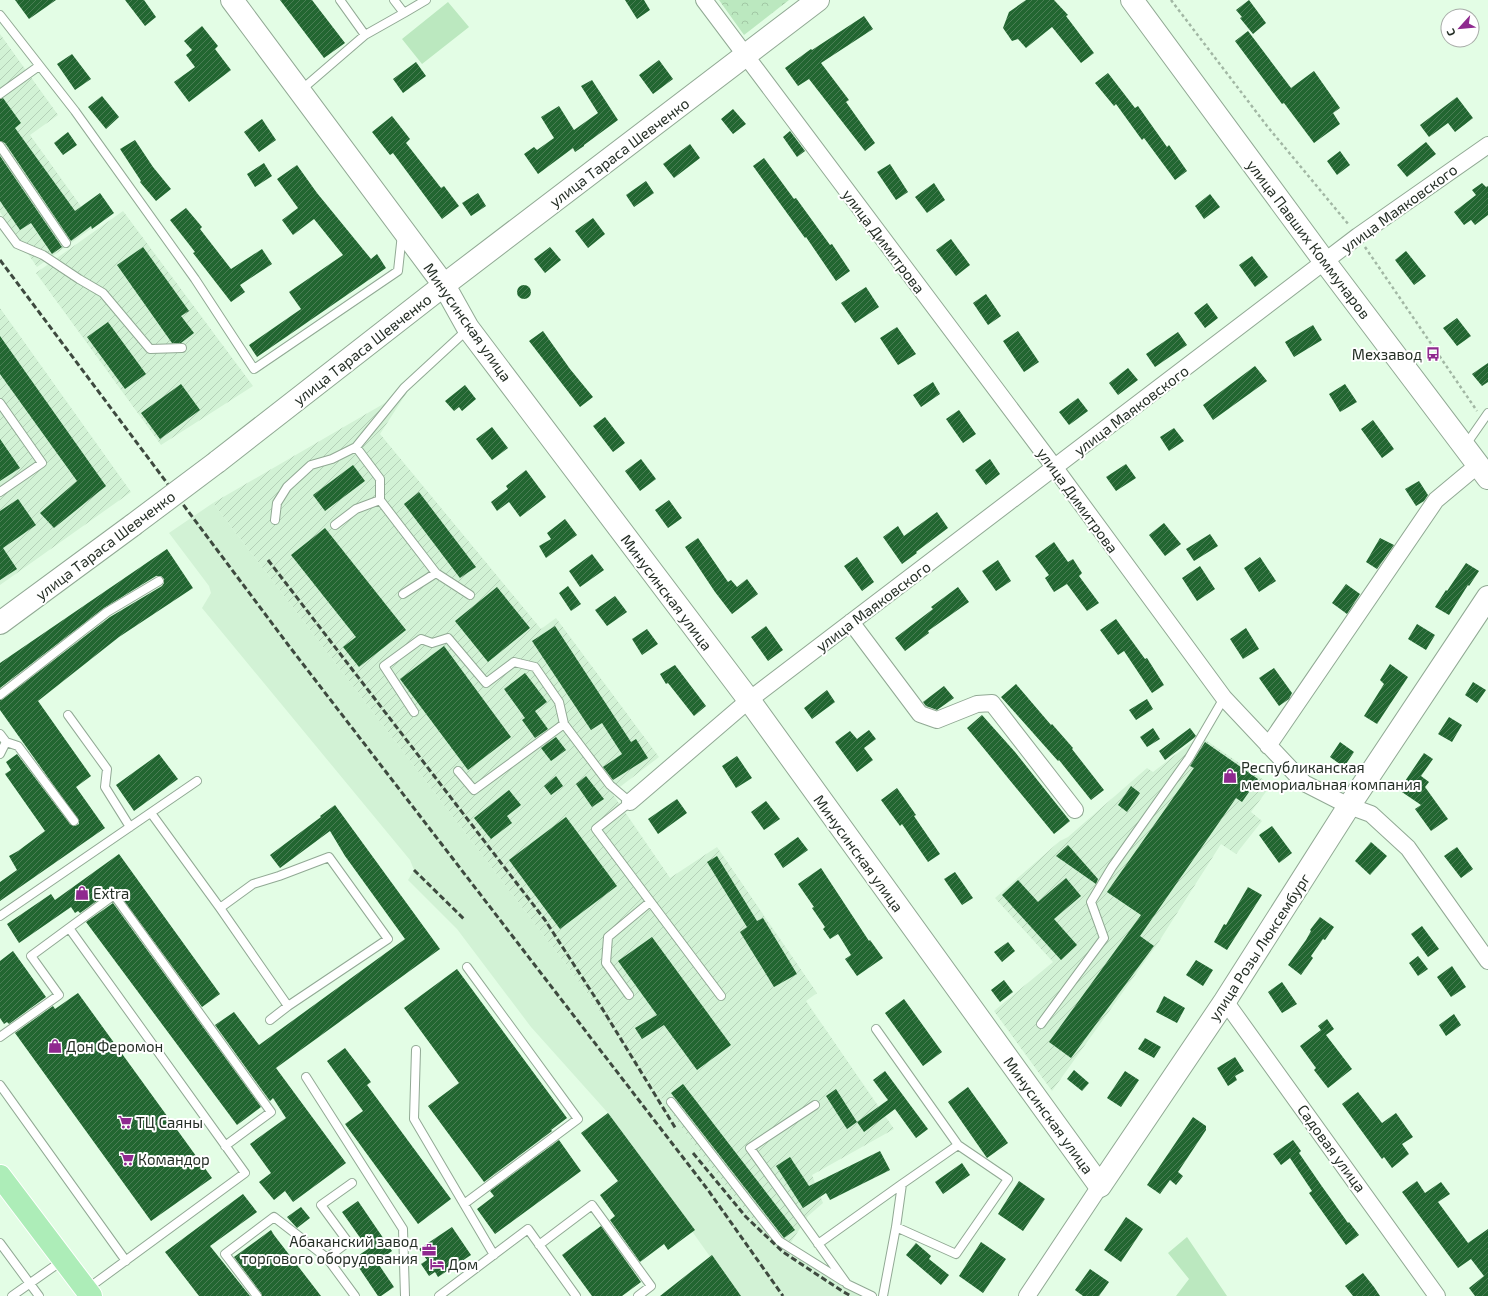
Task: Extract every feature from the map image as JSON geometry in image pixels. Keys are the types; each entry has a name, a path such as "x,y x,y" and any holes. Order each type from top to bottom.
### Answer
{"main road":[{"path":"0,1176 89,1293"}],"street":[{"name":"Минусинская улица","path":"232,0 444,285 468,328 749,700 1100,1186"},
{"name":"улица Димитрова","path":"704,0 1055,468 1224,698 1304,783 1349,806 1371,814 1408,848 1488,961"},
{"name":"улица Тараса Шевченко","path":"0,623 217,462 444,285 818,0"},
{"name":"улица Павших Коммунаров","path":"1132,0 1483,471"},
{"name":"улица Маяковского","path":"630,802 749,700 1326,262 1358,236 1488,145"},
{"path":"1268,746 1436,500 1483,471"},
{"name":"улица Розы Люксембург","path":"1027,1296 1225,1001 1349,806 1488,597"},
{"path":"851,622 920,714 937,720 977,704 992,703 1075,810"},
{"name":"Садовая улица","path":"1225,1001 1437,1296"}],"lane":[{"path":"340,0 365,35"},
{"path":"394,0 404,13"},
{"path":"299,91 365,35 426,0"},
{"path":"0,15 75,111 196,279 254,369 398,271 402,230"},
{"path":"0,94 39,66"},
{"path":"0,146 66,243"},
{"path":"0,221 17,244 43,255 103,293 150,349 182,348"},
{"path":"276,520 277,503 287,487 295,479 311,465 332,459 356,447 404,388 468,328"},
{"path":"0,403 42,463 0,492"},
{"path":"1465,447 1486,417"},
{"path":"356,447 380,479 380,500 436,573 470,595"},
{"path":"334,525 356,509 380,500"},
{"path":"403,594 436,573"},
{"path":"0,695 107,612 159,581"},
{"path":"414,712 384,666 421,639 432,643 448,638 486,683 514,662 535,667 559,702 564,724 610,785 630,802 596,829 721,996"},
{"path":"1041,1024 1104,938 1091,902 1112,867 1189,758 1224,698"},
{"path":"68,715 107,769 105,787 130,827"},
{"path":"458,771 474,790 564,724"},
{"path":"0,734 6,742 18,746 74,821"},
{"path":"0,754 6,742"},
{"path":"0,916 197,781"},
{"path":"151,813 220,908 288,1006"},
{"path":"220,908 253,884 280,876 329,857 388,939 288,1006 270,1020"},
{"path":"0,1037 59,994 31,956 114,895 271,1112 225,1146"},
{"path":"629,995 606,963 608,937 650,902"},
{"path":"69,928 245,1173 126,1261 89,1293"},
{"path":"464,1204 578,1119 467,967"},
{"path":"876,1029 958,1145 1008,1179 956,1254 896,1227"},
{"path":"416,1050 414,1119 494,1255"},
{"path":"306,1077 403,1229 405,1296"},
{"path":"0,1085 126,1261"},
{"path":"671,1102 780,1241 847,1284 872,1296"},
{"path":"815,1105 750,1148 847,1284"},
{"path":"818,1244 958,1145"},
{"path":"327,1258 348,1242 321,1206 352,1183"},
{"path":"883,1296 896,1227 902,1184"},
{"path":"539,1246 592,1205 651,1286 638,1296"},
{"path":"257,1296 225,1254 274,1217 327,1258 355,1296"},
{"path":"439,1296 528,1229 576,1296"},
{"path":"0,1243 39,1296"},
{"path":"12,1296 64,1259"}],"path":[{"path":"1171,0 1267,126 1358,236 1486,417"}],"shaded area":[{"path":"0,34 58,115 30,135 95,226 37,267 0,212"},
{"path":"123,211 253,386 161,445 36,273"},
{"path":"0,308 131,492 0,585"},
{"path":"409,389 380,434 541,629 556,618 659,757 612,793 670,878 717,847 817,993 806,1001 894,1129 812,1175 823,1203 808,1216 786,1250 748,1214 693,1143 574,975 213,503"},
{"path":"213,503 574,975 693,1143 748,1214 786,1250 843,1287 862,1296 738,1296 608,1113 531,1027 457,929 408,880 414,870 410,860 202,608 211,593 209,586 169,533"},
{"path":"1200,736 1271,785 1251,812 1262,821 1236,854 1221,844 1158,943 1052,1091 994,1011 1053,962 995,898 1147,768 1153,772"}],"green space":[{"path":"719,0 789,0 744,35"},
{"path":"448,2 469,27 422,64 402,39"},
{"path":"1187,1237 1227,1296 1176,1296 1189,1279 1168,1253"}],"building":[{"path":"15,0 56,0 29,19"},
{"path":"125,0 144,0 156,17 145,26"},
{"path":"280,0 312,0 345,43 324,58"},
{"path":"625,0 644,0 650,10 637,19"},
{"path":"1026,0 1054,0 1068,15 1066,16 1094,53 1081,63 1052,27 1026,48 1018,39 1012,41 1003,28 1009,12"},
{"path":"1249,0 1266,23 1253,34 1240,18 1242,17 1236,10"},
{"path":"864,16 873,29 821,63 849,100 846,102 875,143 865,151 809,79 798,86 785,68 811,49 812,50"},
{"path":"202,26 218,46 215,49 231,70 189,102 174,82 195,67 186,55 192,50 184,41"},
{"path":"1248,31 1291,88 1314,71 1340,108 1333,113 1340,124 1314,143 1284,103 1282,104 1235,41"},
{"path":"72,54 91,79 75,90 57,64"},
{"path":"659,60 673,79 653,94 639,75"},
{"path":"416,62 426,76 403,93 393,79"},
{"path":"1108,73 1135,108 1138,106 1167,147 1169,145 1187,171 1175,180 1144,138 1142,140 1116,104 1114,106 1095,83"},
{"path":"592,80 618,120 584,146 575,152 573,148 538,174 524,154 534,147 537,150 554,138 541,117 559,106 574,130 598,113 581,86"},
{"path":"102,96 119,117 106,129 88,107"},
{"path":"1457,97 1473,118 1455,132 1448,123 1429,137 1420,125"},
{"path":"3,98 21,123 15,128 75,211 100,193 114,213 92,229 91,226 71,241 5,143 0,141 0,99"},
{"path":"733,109 746,124 733,134 721,119"},
{"path":"392,116 410,139 406,143 441,188 444,186 459,206 442,219 393,153 390,155 372,132"},
{"path":"262,119 276,140 259,152 244,132"},
{"path":"790,131 805,151 797,157 783,137"},
{"path":"68,132 77,145 63,155 54,143"},
{"path":"135,140 153,167 171,189 156,201 140,182 141,181 120,149"},
{"path":"1426,142 1436,154 1407,177 1397,165"},
{"path":"690,144 700,158 674,178 663,164"},
{"path":"1340,151 1350,165 1337,175 1327,161"},
{"path":"0,156 62,247 52,254 31,223 20,230 0,201"},
{"path":"764,158 794,199 796,198 830,245 832,244 850,271 836,281 806,237 805,238 753,166"},
{"path":"264,163 272,176 255,187 247,174"},
{"path":"890,164 908,192 896,200 877,172"},
{"path":"297,165 317,193 371,259 377,254 386,268 257,357 249,345 301,309 289,292 343,255 314,219 293,235 282,220 298,208 277,179"},
{"path":"646,181 654,193 634,207 626,195"},
{"path":"934,183 945,200 927,213 915,197"},
{"path":"1482,183 1486,187 1488,186 1488,215 1475,225 1471,220 1464,225 1454,212 1476,195 1472,190"},
{"path":"478,193 486,206 471,216 462,203"},
{"path":"1210,194 1220,207 1204,219 1195,206"},
{"path":"186,208 202,227 200,229 231,269 262,249 272,264 240,285 245,292 231,302 193,253 195,252 170,220"},
{"path":"593,218 605,234 588,248 575,231"},
{"path":"951,239 970,265 956,276 936,250"},
{"path":"143,247 189,311 181,316 194,333 181,343 172,343 117,265"},
{"path":"550,247 561,260 545,273 534,259"},
{"path":"1406,251 1426,276 1414,285 1395,260"},
{"path":"1252,256 1268,277 1255,287 1239,265"},
{"path":"524,285 529,287 531,292 529,297 524,299 519,297 517,292 519,287"},
{"path":"866,287 879,307 855,323 841,303"},
{"path":"986,294 1001,316 988,325 973,303"},
{"path":"1207,303 1218,318 1205,328 1194,313"},
{"path":"1457,318 1471,336 1457,346 1443,328"},
{"path":"108,322 146,374 125,389 87,337"},
{"path":"1313,325 1322,340 1294,357 1285,342"},
{"path":"897,327 916,354 898,365 880,338"},
{"path":"543,331 570,369 593,397 580,407 529,341"},
{"path":"1018,331 1039,362 1024,372 1003,341"},
{"path":"1178,332 1187,345 1155,367 1146,354"},
{"path":"0,336 106,486 54,528 40,513 77,481 0,374"},
{"path":"1488,363 1488,382 1482,386 1472,374"},
{"path":"1255,366 1267,381 1213,420 1203,405"},
{"path":"1128,368 1138,380 1118,395 1109,383"},
{"path":"933,382 940,394 921,407 913,395"},
{"path":"181,384 200,410 160,439 141,413"},
{"path":"1345,384 1357,402 1340,412 1329,394"},
{"path":"465,385 476,399 462,411 459,407 454,411 445,401"},
{"path":"1078,398 1088,411 1069,425 1059,412"},
{"path":"959,410 976,434 963,443 946,419"},
{"path":"605,417 625,443 613,452 593,426"},
{"path":"1373,420 1394,449 1382,458 1361,429"},
{"path":"492,427 508,448 492,460 476,439"},
{"path":"1174,428 1184,441 1169,451 1160,437"},
{"path":"0,439 20,468 0,481"},
{"path":"641,459 656,479 640,491 625,471"},
{"path":"990,459 1000,474 986,485 975,470"},
{"path":"1126,464 1136,478 1116,491 1106,477"},
{"path":"353,465 365,481 325,511 313,495"},
{"path":"526,470 546,497 520,517 509,502 497,511 491,502 508,489 506,486"},
{"path":"1419,481 1428,495 1424,501 1416,506 1405,489"},
{"path":"419,492 476,567 460,578 404,504"},
{"path":"18,499 36,525 3,548 17,569 0,580 0,511"},
{"path":"669,500 682,518 668,528 655,510"},
{"path":"937,512 948,528 902,564 883,537 898,526 904,536"},
{"path":"565,519 577,535 546,558 539,546 551,539 547,533"},
{"path":"1164,523 1181,544 1165,556 1149,535"},
{"path":"325,528 406,630 359,667 343,647 356,637 291,555"},
{"path":"1210,534 1218,546 1194,561 1186,549"},
{"path":"698,538 728,582 731,580 737,587 747,579 758,594 732,614 715,592 685,547"},
{"path":"1380,538 1394,545 1377,569 1366,562"},
{"path":"1054,542 1068,562 1073,559 1082,573 1079,576 1099,603 1087,611 1067,584 1054,592 1045,578 1049,575 1035,556"},
{"path":"167,549 193,588 119,637 38,701 91,776 76,787 105,828 0,901 0,882 17,870 9,856 45,831 5,774 11,770 6,762 17,754 70,824 75,826 79,824 79,821 0,710 0,700 110,617 162,586 164,579 161,576 156,576 104,608 0,688 0,663"},
{"path":"592,554 604,570 580,587 569,571"},
{"path":"857,557 874,582 862,591 844,566"},
{"path":"1260,557 1276,581 1259,592 1244,568"},
{"path":"998,560 1011,581 996,591 982,571"},
{"path":"1466,563 1479,571 1469,586 1468,585 1449,615 1435,607"},
{"path":"1200,566 1215,589 1197,601 1182,578"},
{"path":"1346,584 1360,594 1347,614 1332,603"},
{"path":"568,586 581,604 571,611 559,593"},
{"path":"497,587 530,628 488,662 455,621"},
{"path":"958,587 969,602 928,631 929,633 905,651 895,638 933,609 931,607"},
{"path":"615,596 627,612 607,626 595,610"},
{"path":"1116,619 1145,659 1147,658 1164,685 1152,693 1124,651 1118,655 1100,630"},
{"path":"1417,624 1435,635 1426,650 1408,639"},
{"path":"555,626 631,742 636,739 648,758 613,780 603,767 622,754 602,723 591,730 532,641"},
{"path":"766,626 783,650 768,661 751,637"},
{"path":"1246,628 1259,649 1243,659 1230,639"},
{"path":"647,629 658,644 642,655 632,639"},
{"path":"444,646 511,737 468,770 400,679"},
{"path":"1390,664 1408,677 1377,724 1364,716 1384,684 1380,680"},
{"path":"675,665 706,706 694,716 668,683 666,684 660,674"},
{"path":"1274,668 1292,693 1289,699 1279,706 1259,678"},
{"path":"525,673 547,702 535,711 548,729 535,738 522,720 525,718 504,689"},
{"path":"1473,682 1486,690 1477,703 1465,695"},
{"path":"1016,684 1073,748 1072,749 1104,790 1091,800 1059,760 1058,761 1001,697"},
{"path":"944,686 954,698 937,710 926,706 923,702"},
{"path":"827,690 835,702 812,719 804,708"},
{"path":"1147,699 1153,709 1136,720 1129,710"},
{"path":"982,715 1015,752 1070,821 1054,834 967,728"},
{"path":"1449,717 1462,725 1452,742 1438,734"},
{"path":"1153,728 1160,739 1147,747 1140,737"},
{"path":"1190,728 1196,736 1165,760 1159,751"},
{"path":"869,730 876,739 864,748 873,760 857,772 835,742 850,731 857,739"},
{"path":"556,737 566,750 551,761 541,748"},
{"path":"1205,742 1258,779 1242,802 1236,798 1140,936 1154,946 1071,1058 1049,1042 1141,915 1107,892 1194,768 1190,766"},
{"path":"1340,742 1354,752 1344,767 1330,757"},
{"path":"1424,753 1433,759 1421,776 1429,782 1425,787 1448,819 1431,831 1415,809 1421,805 1399,790"},
{"path":"159,754 178,779 134,811 116,785"},
{"path":"737,756 752,778 736,788 722,766"},
{"path":"556,776 563,786 551,795 544,786"},
{"path":"586,776 604,799 592,807 576,784"},
{"path":"1131,786 1140,793 1127,812 1118,805"},
{"path":"897,788 940,854 928,862 902,824 900,826 881,800"},
{"path":"509,790 521,805 507,816 512,823 491,839 474,818"},
{"path":"677,799 687,813 658,834 648,819"},
{"path":"766,801 780,819 764,830 751,812"},
{"path":"335,805 440,949 276,1068 346,1163 293,1202 285,1191 274,1200 259,1182 271,1173 250,1144 286,1118 273,1098 270,1101 215,1025 234,1012 259,1045 405,939 345,856 330,831 280,868 270,855"},
{"path":"566,817 617,886 560,929 509,860"},
{"path":"1272,826 1292,853 1279,863 1259,835"},
{"path":"798,837 808,850 783,868 774,854"},
{"path":"1371,842 1387,856 1370,875 1355,861"},
{"path":"1068,845 1098,879 1096,884 1056,856"},
{"path":"1457,847 1473,869 1461,878 1444,856"},
{"path":"119,854 220,994 202,1007 116,890 111,891 80,913 78,911 75,913 71,907 19,943 7,924 51,894 55,900"},
{"path":"717,856 757,921 763,918 797,974 774,987 740,932 747,927 707,862"},
{"path":"821,868 869,941 870,940 883,958 857,976 845,959 851,955 838,934 830,939 823,929 825,927 812,908 814,907 798,884"},
{"path":"955,872 973,898 962,905 944,879"},
{"path":"1066,878 1081,896 1054,919 1077,945 1061,960 1002,895 1018,880 1038,902"},
{"path":"1248,887 1262,895 1227,950 1214,942 1224,924 1226,925"},
{"path":"113,903 261,1107 237,1125 86,922"},
{"path":"1320,917 1334,927 1311,956 1313,958 1301,975 1288,965"},
{"path":"1422,926 1439,949 1428,957 1411,934"},
{"path":"652,937 731,1045 697,1070 664,1025 642,1039 635,1028 657,1015 618,961"},
{"path":"1008,942 1015,951 1002,962 994,952"},
{"path":"13,951 46,997 9,1024 7,1022 4,1024 0,1018 0,961"},
{"path":"1418,956 1428,969 1418,976 1409,963"},
{"path":"1196,960 1213,970 1203,986 1186,975"},
{"path":"1452,966 1466,987 1451,997 1437,977"},
{"path":"457,969 567,1118 484,1182 428,1106 459,1083 404,1008"},
{"path":"1004,980 1013,992 1000,1002 991,990"},
{"path":"1282,982 1297,1004 1282,1013 1268,992"},
{"name":"ТЦ Саяны","path":"78,993 212,1178 151,1221 15,1033 53,1006 55,1009"},
{"path":"1164,996 1185,1008 1177,1023 1156,1012"},
{"path":"904,999 942,1052 923,1066 885,1013"},
{"path":"1454,1014 1461,1025 1446,1036 1439,1025"},
{"path":"1327,1019 1334,1029 1326,1035 1352,1069 1328,1088 1314,1070 1316,1068 1300,1046 1321,1030 1318,1026"},
{"path":"1145,1038 1161,1047 1154,1058 1138,1049"},
{"path":"345,1048 371,1082 367,1085 451,1199 418,1224 345,1124 363,1111 327,1061"},
{"path":"1235,1057 1244,1071 1235,1076 1237,1080 1228,1086 1217,1068"},
{"path":"1074,1070 1089,1083 1082,1091 1067,1079"},
{"path":"885,1071 928,1129 916,1138 895,1109 864,1132 857,1122 888,1100 873,1080"},
{"path":"1125,1071 1139,1080 1121,1107 1107,1098"},
{"path":"683,1084 795,1230 784,1238 671,1093"},
{"path":"968,1087 1008,1143 987,1158 948,1102"},
{"path":"836,1089 857,1122 847,1129 826,1096"},
{"path":"1358,1092 1382,1123 1396,1113 1413,1137 1402,1144 1409,1154 1392,1168 1384,1157 1382,1159 1342,1104"},
{"path":"608,1113 695,1230 668,1250 664,1244 640,1262 610,1220 615,1216 600,1195 618,1181 581,1133"},
{"path":"1193,1117 1206,1126 1206,1130 1178,1172 1183,1176 1176,1185 1170,1180 1160,1194 1147,1185"},
{"path":"559,1140 581,1171 495,1234 477,1209 494,1196 490,1191"},
{"path":"1293,1140 1301,1151 1299,1153 1321,1185 1348,1223 1349,1222 1359,1235 1346,1245 1309,1193 1312,1191 1290,1158 1281,1165 1273,1154"},
{"path":"880,1151 890,1170 830,1200 826,1193 803,1208 776,1166 790,1157 809,1186"},
{"path":"962,1163 970,1175 943,1194 935,1182"},
{"path":"1019,1181 1045,1199 1023,1231 998,1214"},
{"path":"1417,1181 1425,1193 1441,1182 1450,1194 1438,1202 1468,1243 1488,1229 1488,1296 1475,1296 1469,1288 1484,1276 1471,1259 1458,1268 1402,1192"},
{"path":"243,1194 257,1212 210,1246 250,1296 199,1296 165,1252"},
{"path":"358,1201 392,1251 377,1262 394,1287 381,1296 378,1296 353,1259 368,1249 342,1212"},
{"path":"301,1207 310,1218 297,1228 287,1217"},
{"path":"1126,1217 1143,1229 1121,1262 1104,1250"},
{"path":"601,1226 641,1282 622,1296 592,1296 562,1255"},
{"path":"452,1227 471,1255 438,1277 435,1272 429,1276 421,1264 427,1260 419,1249"},
{"path":"271,1230 321,1296 262,1296 234,1257"},
{"path":"981,1242 1006,1259 983,1293 959,1276"},
{"path":"916,1243 931,1256 929,1259 949,1275 941,1285 906,1255"},
{"path":"712,1255 741,1296 660,1296"},
{"path":"1090,1269 1109,1282 1099,1296 1083,1296 1075,1290"},
{"path":"1363,1273 1380,1296 1353,1296 1345,1286"}],"railway":[{"path":"0,260 289,646 708,1190 783,1296"},
{"path":"268,560 545,920 600,1005 676,1129"},
{"path":"414,870 465,920"},
{"path":"693,1153 746,1217 783,1252 851,1296"}],"place":[{"name":"Мехзавод","path":"1433,354"},
{"name":"Республиканская мемориальная компания","path":"1230,776"},
{"name":"Extra","path":"82,893"},
{"name":"Дон Феромон","path":"55,1046"},
{"name":"ТЦ Саяны","path":"125,1122"},
{"name":"Командор","path":"127,1159"},
{"name":"Абаканский завод торгового оборудования","path":"429,1250"},
{"name":"Дом","path":"437,1264"}]}
